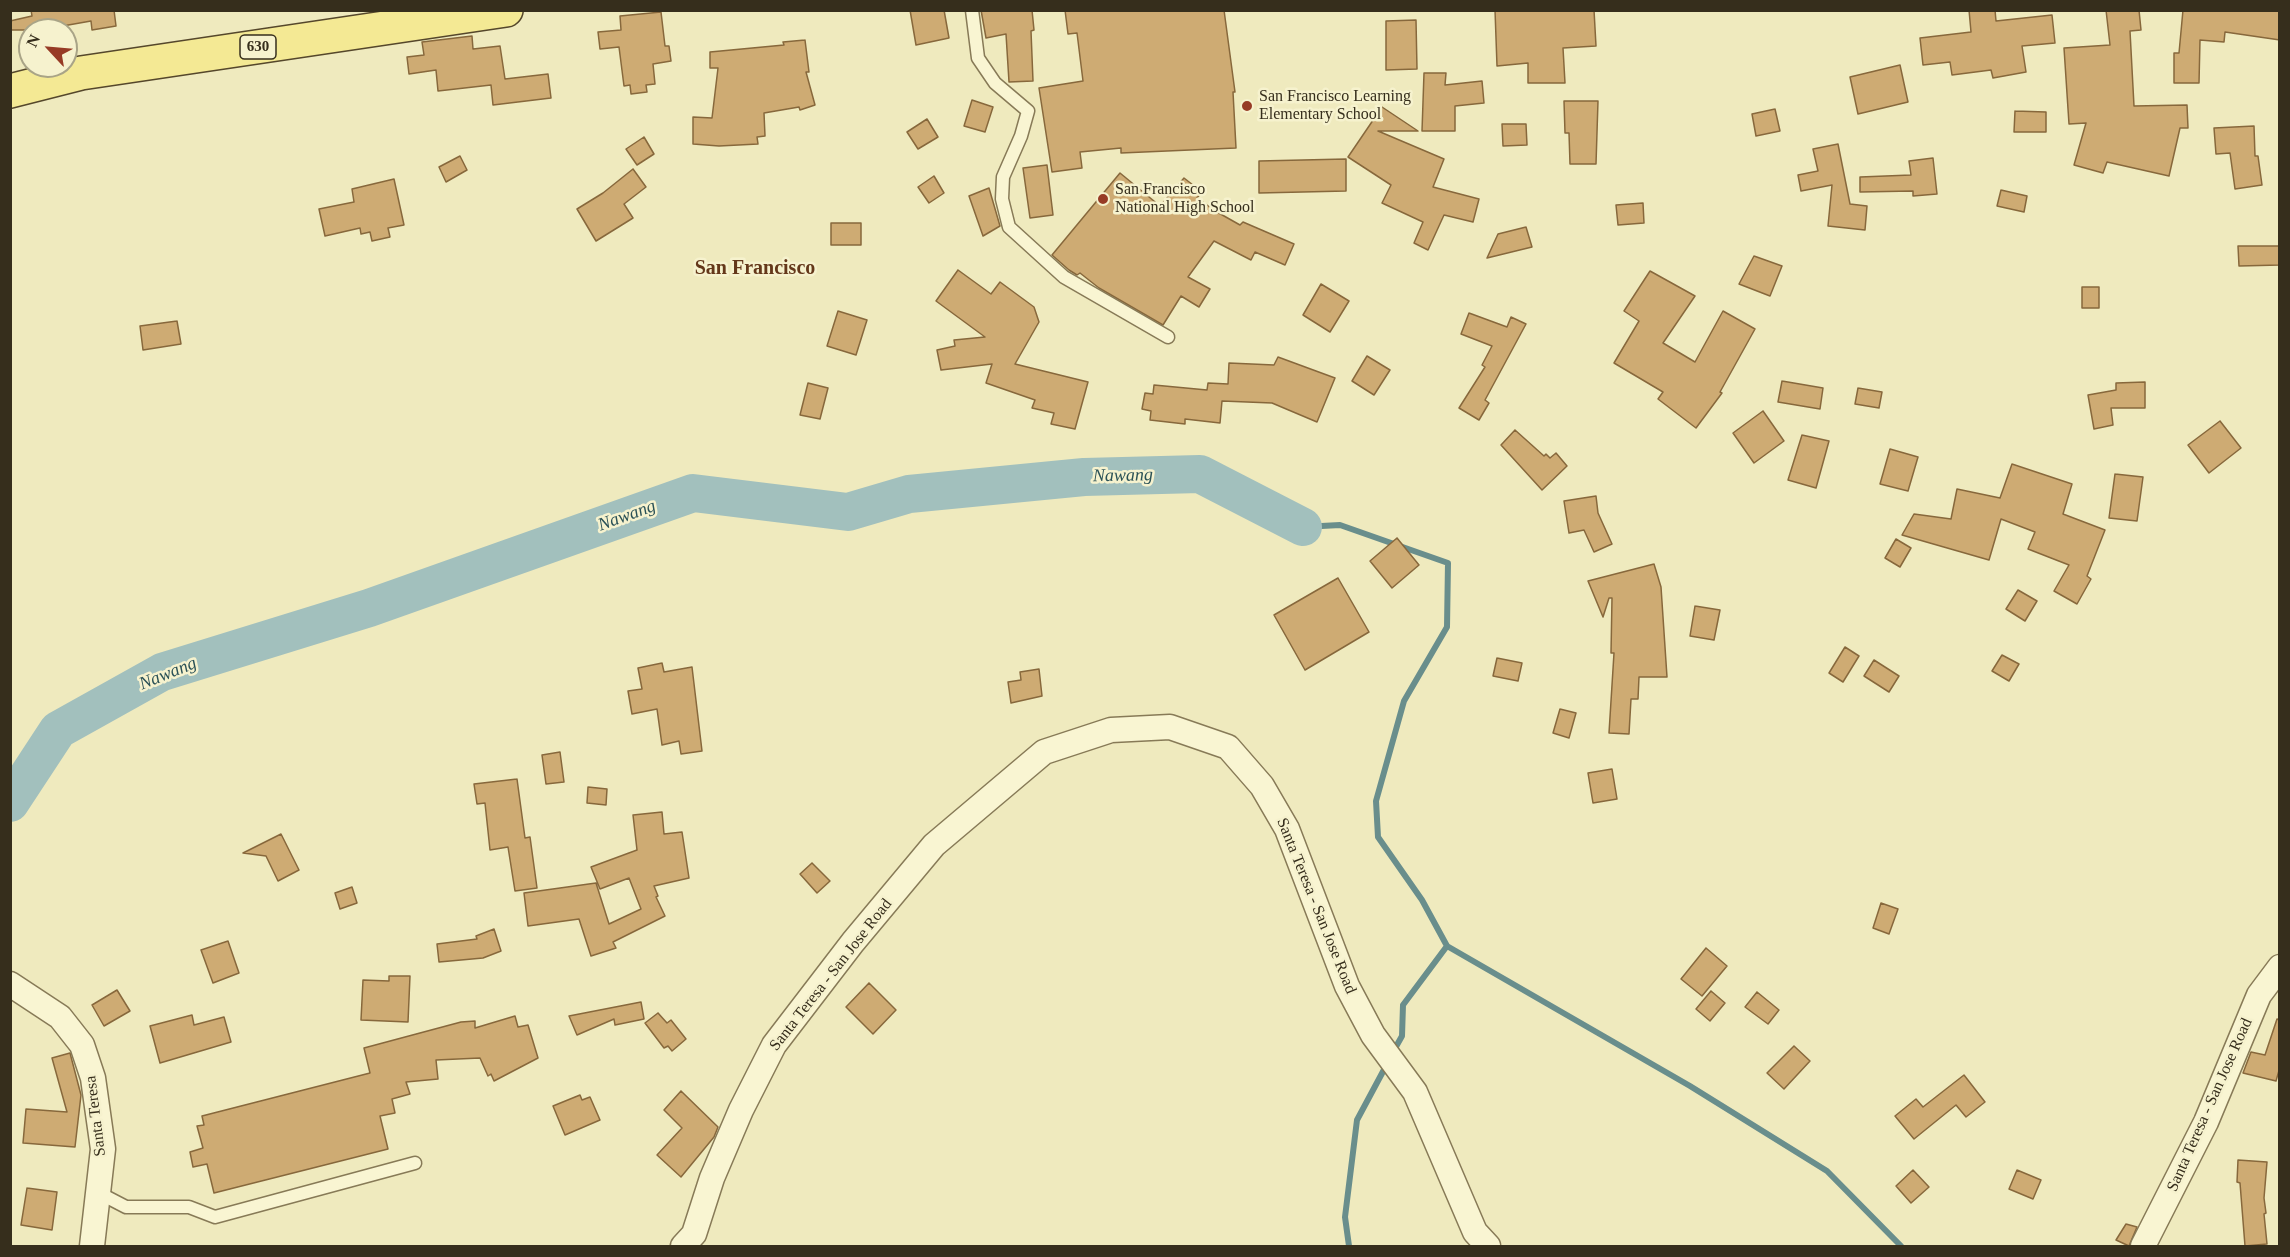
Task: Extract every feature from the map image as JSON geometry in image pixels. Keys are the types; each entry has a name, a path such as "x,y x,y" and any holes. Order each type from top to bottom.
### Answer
{"main road":[{"name":"630","path":"10,91 81,73 443,15 506,10"}],"street":[{"name":"Santa Teresa - San Jose Road","path":"683,1246 694,1234 712,1178 741,1110 774,1045 853,942 934,845 1044,752 1111,730 1170,727 1228,747 1262,786 1287,830 1347,986 1372,1035 1415,1092 1475,1232 1488,1246"},
{"name":"Santa Teresa - San Jose Road","path":"2144,1246 2206,1122 2259,995 2280,967"},
{"name":"Santa Teresa","path":"10,984 60,1017 82,1045 93,1078 103,1149 92,1246"}],"lane":[{"path":"972,10 978,58 995,83 1028,111 1021,136 1003,177 1002,199 1009,227 1064,277 1167,337"},
{"path":"99,1193 126,1208 189,1207 215,1217 415,1163"}],"building":[{"path":"31,10 114,10 116,26 92,30 91,21 78,23 78,18 23,18 32,16"},
{"path":"910,10 944,10 949,38 916,45"},
{"path":"981,10 1032,10 1033,81 1009,82 1006,34 986,38"},
{"path":"1065,10 1224,10 1235,92 1233,92 1236,148 1121,153 1121,148 1080,152 1082,168 1052,172 1039,88 1083,81 1077,33 1068,34"},
{"path":"1495,10 1594,10 1596,46 1563,48 1565,83 1528,83 1528,63 1497,66"},
{"path":"1969,10 1995,10 1996,21 2052,15 2055,43 2022,46 2026,72 1993,78 1991,70 1952,75 1950,62 1923,65 1920,38 1971,32"},
{"path":"2106,10 2139,10 2141,30 2130,31 2134,106 2187,105 2188,128 2180,128 2169,176 2107,162 2103,173 2074,165 2086,123 2069,124 2064,48 2110,45"},
{"path":"2183,10 2280,10 2280,40 2225,32 2224,42 2200,40 2199,83 2174,83 2174,53 2179,53"},
{"path":"661,12 665,46 669,46 671,61 653,64 655,84 646,85 647,92 631,94 630,85 624,86 619,47 600,49 598,32 621,30 620,16"},
{"path":"18,19 18,30 10,30 10,21"},
{"path":"1416,20 1417,69 1386,70 1386,21"},
{"path":"472,36 473,49 500,46 505,79 548,74 551,98 493,105 491,85 438,91 436,70 409,74 407,57 424,55 422,42"},
{"path":"805,40 809,72 806,72 815,105 800,110 799,107 764,113 765,136 757,137 758,144 719,146 693,144 693,117 712,118 718,68 710,68 710,52 784,45 783,42"},
{"path":"1900,65 1908,102 1858,114 1850,77"},
{"path":"1424,73 1446,73 1445,85 1482,81 1484,103 1455,106 1455,131 1422,131"},
{"path":"972,100 993,107 985,132 964,126"},
{"path":"1564,101 1598,101 1596,164 1570,164 1569,133 1565,133"},
{"path":"1382,107 1418,131 1378,131 1444,159 1433,187 1479,199 1473,222 1444,215 1428,250 1414,243 1423,222 1382,203 1391,185 1348,157"},
{"path":"1775,109 1780,131 1756,136 1752,114"},
{"path":"2015,111 2046,112 2046,132 2014,132"},
{"path":"927,119 938,137 918,149 907,132"},
{"path":"1502,124 1526,124 1527,145 1503,146"},
{"path":"2254,126 2255,156 2258,156 2262,185 2235,189 2230,153 2216,154 2214,128"},
{"path":"644,137 654,154 637,165 626,149"},
{"path":"1838,144 1850,204 1867,206 1865,230 1828,226 1832,185 1801,191 1798,175 1818,171 1813,149"},
{"path":"460,156 467,170 446,182 439,167"},
{"path":"1933,158 1937,194 1913,196 1913,191 1860,192 1860,177 1911,175 1909,161"},
{"path":"1346,159 1346,191 1259,193 1259,161"},
{"path":"1047,165 1053,215 1030,218 1023,168"},
{"path":"633,169 646,187 624,204 633,218 596,241 577,209 603,193"},
{"path":"1120,173 1160,206 1184,178 1202,192 1197,198 1217,212 1240,225 1243,222 1294,244 1285,265 1255,252 1251,260 1214,241 1188,277 1210,289 1199,307 1181,296 1163,325 1099,288 1080,273 1077,275 1069,270 1052,255"},
{"path":"934,176 944,193 929,203 918,187"},
{"path":"394,179 404,225 388,228 390,237 372,241 370,232 361,234 360,228 325,236 319,209 354,202 352,189"},
{"path":"989,188 1000,226 983,236 969,196"},
{"path":"2001,190 2027,196 2024,212 1997,206"},
{"path":"1643,203 1644,223 1618,225 1616,205"},
{"path":"831,223 861,223 861,245 831,245"},
{"path":"1526,227 1532,247 1487,258 1498,234"},
{"path":"2238,246 2280,246 2280,265 2239,266"},
{"path":"1754,256 1782,266 1770,296 1739,284"},
{"path":"958,270 991,294 1000,282 1034,307 1039,322 1015,364 1088,382 1075,429 1051,424 1054,413 1032,408 1035,400 986,383 992,364 941,370 937,350 955,346 954,340 985,337 936,301"},
{"path":"1650,271 1695,296 1663,343 1695,362 1723,311 1755,329 1720,392 1722,393 1696,428 1658,399 1663,392 1614,363 1639,321 1624,311"},
{"path":"1321,284 1349,301 1330,332 1303,315"},
{"path":"2082,287 2099,287 2099,308 2082,308"},
{"path":"838,311 867,320 856,355 827,346"},
{"path":"1469,313 1507,327 1511,317 1526,324 1485,400 1489,403 1479,420 1459,408 1485,367 1482,365 1492,346 1461,334"},
{"path":"177,321 181,344 143,350 140,326"},
{"path":"1367,356 1390,370 1374,395 1352,381"},
{"path":"1278,357 1335,378 1317,422 1272,403 1222,401 1220,423 1185,419 1185,424 1150,420 1151,411 1142,409 1145,393 1153,394 1154,385 1207,390 1208,383 1228,384 1229,363 1274,365"},
{"path":"1782,381 1823,388 1820,409 1778,402"},
{"path":"2145,382 2145,408 2111,408 2113,425 2094,429 2088,395 2116,390 2116,383"},
{"path":"808,383 828,388 820,419 800,415"},
{"path":"1858,388 1882,392 1879,408 1855,404"},
{"path":"1763,411 1784,441 1754,463 1733,433"},
{"path":"2220,421 2241,448 2209,473 2188,445"},
{"path":"1515,430 1544,456 1546,454 1550,458 1556,453 1567,466 1542,490 1501,445"},
{"path":"1802,435 1829,441 1816,488 1788,480"},
{"path":"1890,449 1918,457 1908,491 1880,484"},
{"path":"2012,464 2072,484 2063,514 2105,530 2087,576 2091,579 2077,604 2054,591 2069,565 2028,549 2035,532 2001,519 1989,560 1902,535 1914,514 1951,519 1957,489 2000,498"},
{"path":"2115,474 2143,477 2137,521 2109,518"},
{"path":"1596,496 1598,513 1612,544 1594,552 1584,530 1569,533 1564,501"},
{"path":"1397,538 1419,565 1392,588 1370,561"},
{"path":"1896,539 1911,548 1900,567 1885,558"},
{"path":"1654,564 1661,587 1667,677 1639,677 1638,699 1631,699 1629,734 1609,733 1614,653 1611,653 1612,598 1609,598 1603,617 1588,581"},
{"path":"1338,578 1369,632 1305,670 1274,615"},
{"path":"2018,590 2037,601 2025,621 2006,609"},
{"path":"1695,606 1720,610 1714,640 1690,636"},
{"path":"1845,647 1859,656 1843,682 1829,673"},
{"path":"2002,655 2019,664 2009,681 1992,671"},
{"path":"1497,658 1522,663 1518,681 1493,676"},
{"path":"1874,660 1899,676 1889,692 1864,676"},
{"path":"662,663 664,672 692,667 702,751 681,754 679,741 662,745 657,709 632,714 628,691 642,689 638,668"},
{"path":"1039,669 1042,696 1011,703 1008,682 1021,680 1020,672"},
{"path":"1560,709 1576,713 1569,738 1553,733"},
{"path":"560,752 564,782 546,784 542,755"},
{"path":"1612,769 1617,799 1593,803 1588,773"},
{"path":"517,779 525,838 530,837 537,888 515,891 508,847 490,850 485,803 477,804 474,784"},
{"path":"588,787 607,789 606,805 587,803"},
{"path":"662,812 664,834 682,832 689,878 654,886 658,896 656,897 665,916 613,942 616,948 591,956 579,919 528,926 524,893 596,883 609,924 641,909 629,878 600,889 591,867 637,850 633,815"},
{"path":"281,834 299,870 278,881 266,856 243,853"},
{"path":"812,863 830,881 817,893 800,874"},
{"path":"352,887 357,903 340,909 335,893"},
{"path":"1881,903 1898,909 1889,934 1873,928"},
{"path":"494,929 501,951 483,958 439,962 437,944 477,939 476,936"},
{"path":"228,941 239,973 213,983 201,950"},
{"path":"1706,948 1727,966 1702,996 1681,979"},
{"path":"389,976 410,976 408,1022 361,1020 363,980 389,981"},
{"path":"869,983 896,1010 873,1034 846,1007"},
{"path":"117,990 130,1011 104,1026 92,1005"},
{"path":"1711,991 1725,1003 1710,1021 1696,1009"},
{"path":"1757,992 1779,1010 1768,1024 1745,1007"},
{"path":"641,1002 644,1019 615,1025 614,1019 577,1035 569,1016"},
{"path":"658,1013 667,1023 671,1020 686,1039 672,1051 668,1046 664,1048 645,1023"},
{"path":"192,1015 194,1025 224,1017 231,1042 160,1063 150,1026"},
{"path":"515,1016 518,1027 528,1025 538,1058 494,1081 491,1074 488,1076 480,1058 436,1060 438,1079 406,1082 410,1094 392,1099 395,1113 380,1116 388,1149 214,1193 207,1164 193,1167 190,1152 203,1148 197,1126 204,1125 202,1116 370,1073 364,1048 461,1022 475,1021 475,1028"},
{"path":"2277,1019 2280,1020 2280,1067 2276,1081 2243,1073 2251,1052 2265,1055"},
{"path":"1794,1046 1810,1061 1784,1089 1767,1073"},
{"path":"70,1053 81,1095 75,1147 23,1143 26,1109 67,1112 52,1058"},
{"path":"1964,1075 1985,1102 1966,1117 1956,1105 1914,1139 1895,1116 1916,1099 1923,1107"},
{"path":"681,1091 718,1127 714,1137 681,1177 657,1155 682,1128 664,1110"},
{"path":"580,1095 582,1100 590,1097 600,1120 565,1135 553,1106"},
{"path":"2238,1160 2267,1162 2264,1198 2266,1213 2264,1214 2267,1244 2245,1246 2240,1183 2237,1182"},
{"path":"1913,1170 1929,1187 1911,1203 1896,1186"},
{"path":"2017,1170 2041,1180 2033,1199 2009,1189"},
{"path":"27,1188 57,1192 52,1230 21,1225"},
{"path":"2126,1224 2137,1227 2129,1246 2116,1240"}],"waterway":[{"name":"Nawang","path":"10,803 58,730 162,672 369,608 693,493 848,512 909,494 1084,477 1200,474 1303,527"},
{"path":"1303,527 1340,525 1448,563 1447,627 1404,701 1376,801 1378,837 1422,900 1447,946 1403,1005 1402,1036 1393,1052"},
{"path":"1447,946 1690,1086 1827,1171 1901,1246"},
{"path":"1349,1246 1345,1217 1357,1120 1387,1064"}],"place":[{"name":"San Francisco Learning Elementary School","path":"1247,106"},
{"name":"San Francisco National High School","path":"1103,199"}],"district":[{"name":"San Francisco","path":"755,269"}]}
